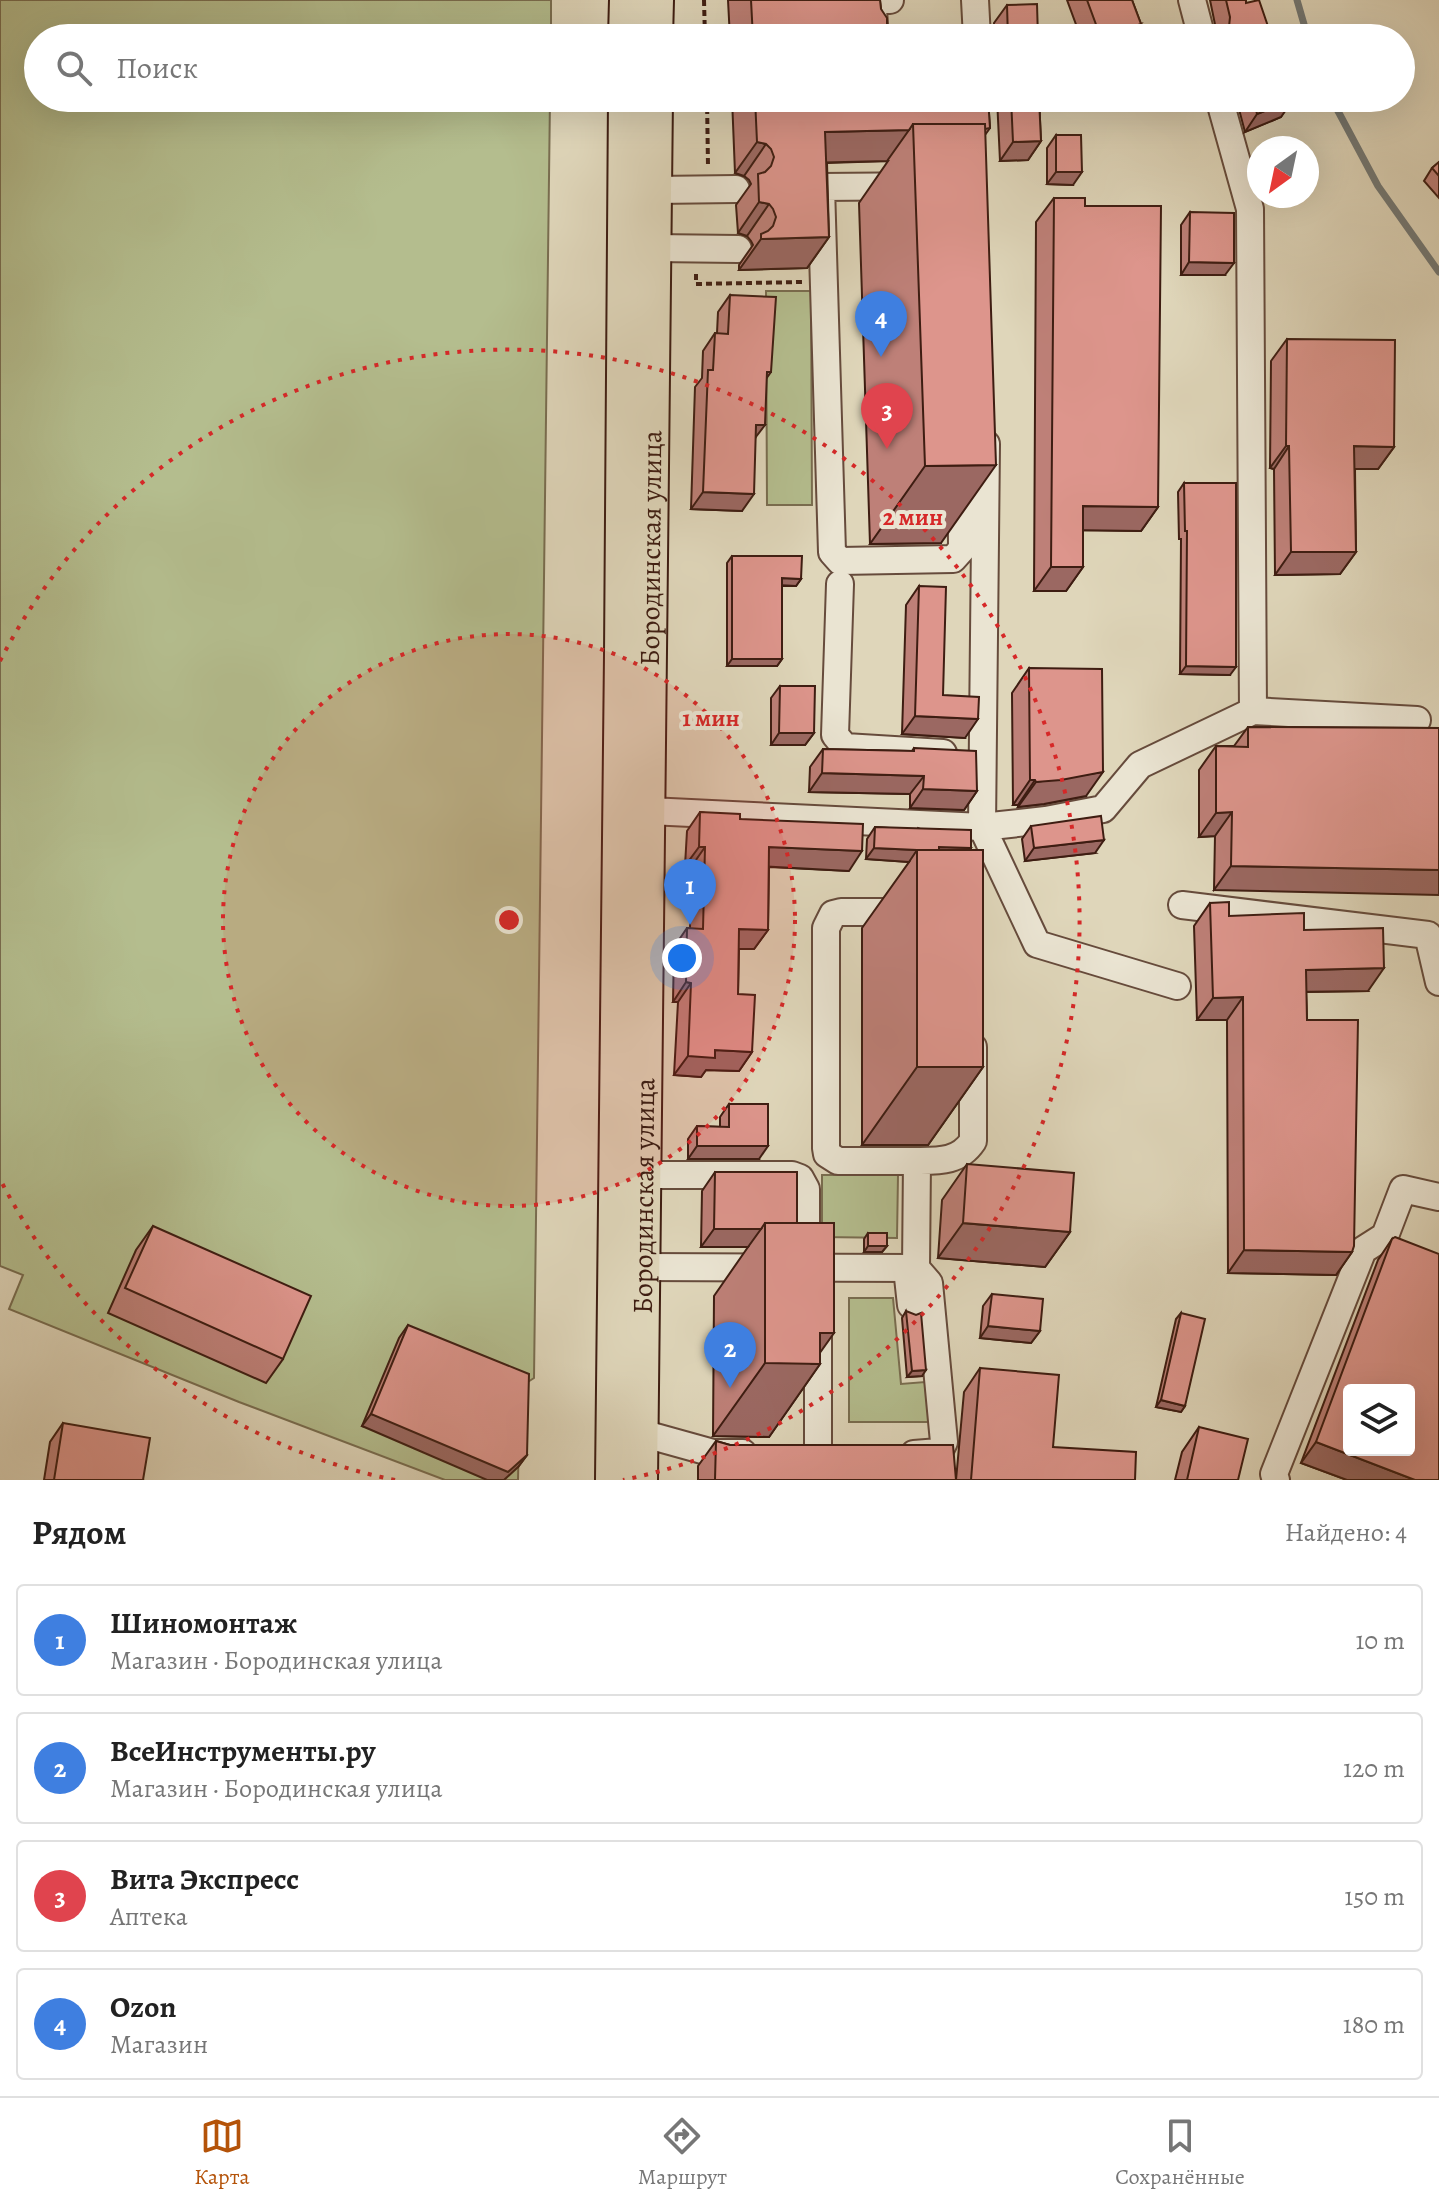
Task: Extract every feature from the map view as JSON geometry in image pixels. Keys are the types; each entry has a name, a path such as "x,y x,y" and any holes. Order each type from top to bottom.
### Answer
{"main road":[{"path":"625,24 626,0"},
{"path":"656,24 657,0"},
{"name":"Бородинская улица","path":"612,1480 625,112"},
{"name":"Бородинская улица","path":"641,1480 656,112"}],"lane":[{"path":"874,24 873,10 878,0 890,0"},
{"path":"975,0 976,24"},
{"path":"1192,0 1198,24"},
{"path":"1223,112 1250,209 1253,711"},
{"path":"941,186 960,200 962,549 953,559 840,561 832,552 813,188 941,186"},
{"path":"655,190 736,189"},
{"path":"654,248 738,249"},
{"path":"986,425 982,827 1037,944 1177,986"},
{"path":"840,584 835,735 845,747 983,755"},
{"path":"649,811 982,827 1046,820 1103,809 1140,765 1253,711 1417,720"},
{"path":"1182,905 1428,935 1439,982"},
{"path":"936,912 841,912 833,914 826,928 827,1154 838,1161 946,1161 966,1149 973,1141 973,1021"},
{"path":"911,1305 917,1161"},
{"path":"644,1175 792,1175 800,1178 806,1189 818,1307 818,1453"},
{"path":"1276,1480 1274,1474 1363,1250 1385,1236 1403,1189 1439,1197"},
{"path":"643,1267 912,1268 929,1283 944,1442 939,1452 932,1454 889,1454"},
{"path":"641,1433 713,1453 846,1453"}],"path":[{"path":"704,0 705,24"}],"green space":[{"path":"0,0 551,0 551,24 24,24 24,112 550,112 534,1378 520,1387 518,1480 445,1480 239,1402 9,1309 23,1275 0,1266"},
{"path":"766,291 811,291 812,505 767,505"},
{"path":"822,1175 898,1175 897,1238 822,1237"},
{"path":"849,1298 893,1298 901,1384 925,1382 929,1422 849,1422"}],"building":[{"path":"751,0 880,0 887,18 887,24 752,24"},
{"path":"1087,0 1132,0 1141,24 1096,24"},
{"path":"1226,0 1246,0 1246,3 1259,0 1267,24 1229,24"},
{"path":"1037,4 1038,24 1008,24 1007,5"},
{"path":"756,112 989,112 990,128 985,129 985,124 913,124 909,130 825,132 829,237 761,239 761,234 773,226 776,217 769,204 759,202 758,174 771,166 774,157 766,144 757,142"},
{"path":"1012,112 1040,112 1041,141 1013,142"},
{"path":"913,124 985,124 996,465 925,466"},
{"path":"1056,135 1081,135 1082,172 1056,172"},
{"path":"1439,162 1439,176 1432,168"},
{"path":"1054,198 1085,198 1085,206 1161,206 1158,507 1083,506 1083,567 1051,567"},
{"path":"1190,212 1234,213 1234,263 1189,262"},
{"path":"730,295 776,297 771,372 767,372 765,425 756,425 754,494 703,492 708,370 713,370 715,333 728,334"},
{"path":"1287,339 1395,340 1394,447 1354,446 1356,552 1291,552 1289,446 1286,446"},
{"path":"1184,483 1236,483 1236,667 1186,666 1187,531"},
{"path":"732,556 802,556 801,579 782,578 782,659 732,659"},
{"path":"919,586 946,587 943,695 979,697 978,719 915,716"},
{"path":"1029,668 1102,669 1103,772 1061,780 1030,780"},
{"path":"780,686 815,686 814,733 779,733"},
{"path":"1248,727 1439,728 1439,870 1231,866 1232,812 1216,813 1216,746 1248,747"},
{"path":"914,748 976,751 977,791 923,789 924,776 822,773 823,749 914,751"},
{"path":"700,812 740,814 740,819 863,824 862,851 769,847 768,930 739,929 738,994 755,995 752,1052 715,1050 715,1058 688,1056 691,983 686,982 687,928 703,929 705,847 699,847"},
{"path":"1101,816 1104,840 1034,848 1031,826"},
{"path":"875,827 971,830 971,848 874,848"},
{"path":"917,850 983,850 983,1067 917,1067"},
{"path":"1229,902 1229,916 1304,913 1304,930 1383,928 1384,968 1306,970 1307,1020 1358,1020 1352,1252 1244,1250 1243,997 1213,998 1210,903"},
{"path":"729,1104 768,1104 768,1146 697,1146 697,1126 729,1127"},
{"path":"967,1164 1074,1173 1070,1232 963,1223"},
{"path":"715,1172 797,1172 797,1223 765,1223 761,1229 714,1229"},
{"path":"765,1223 834,1223 834,1333 820,1333 820,1364 765,1363"},
{"path":"153,1226 311,1296 283,1359 125,1288"},
{"path":"868,1233 887,1233 887,1246 868,1246"},
{"path":"1395,1237 1439,1254 1439,1480 1415,1480 1352,1456 1415,1456 1415,1384 1343,1384 1343,1452 1316,1442 1392,1239"},
{"path":"992,1294 1043,1299 1040,1331 988,1326"},
{"path":"906,1311 916,1315 921,1313 926,1370 912,1371"},
{"path":"1181,1313 1205,1319 1185,1406 1161,1400"},
{"path":"408,1325 529,1374 527,1455 508,1472 371,1414"},
{"path":"980,1368 1059,1375 1053,1447 1136,1452 1135,1480 971,1480"},
{"path":"63,1423 150,1438 143,1480 54,1480"},
{"path":"1199,1427 1248,1439 1238,1480 1187,1480"},
{"path":"716,1441 730,1445 953,1445 956,1480 715,1480"}],"waterway":[{"path":"1297,0 1304,24"},
{"path":"1338,112 1378,186 1439,272"}],"place":[{"name":"Ozon","path":"881,357"},
{"name":"Вита Экспресс","path":"887,449"},
{"name":"Шиномонтаж","path":"690,925"},
{"name":"ВсеИнструменты.ру","path":"730,1388"}]}
